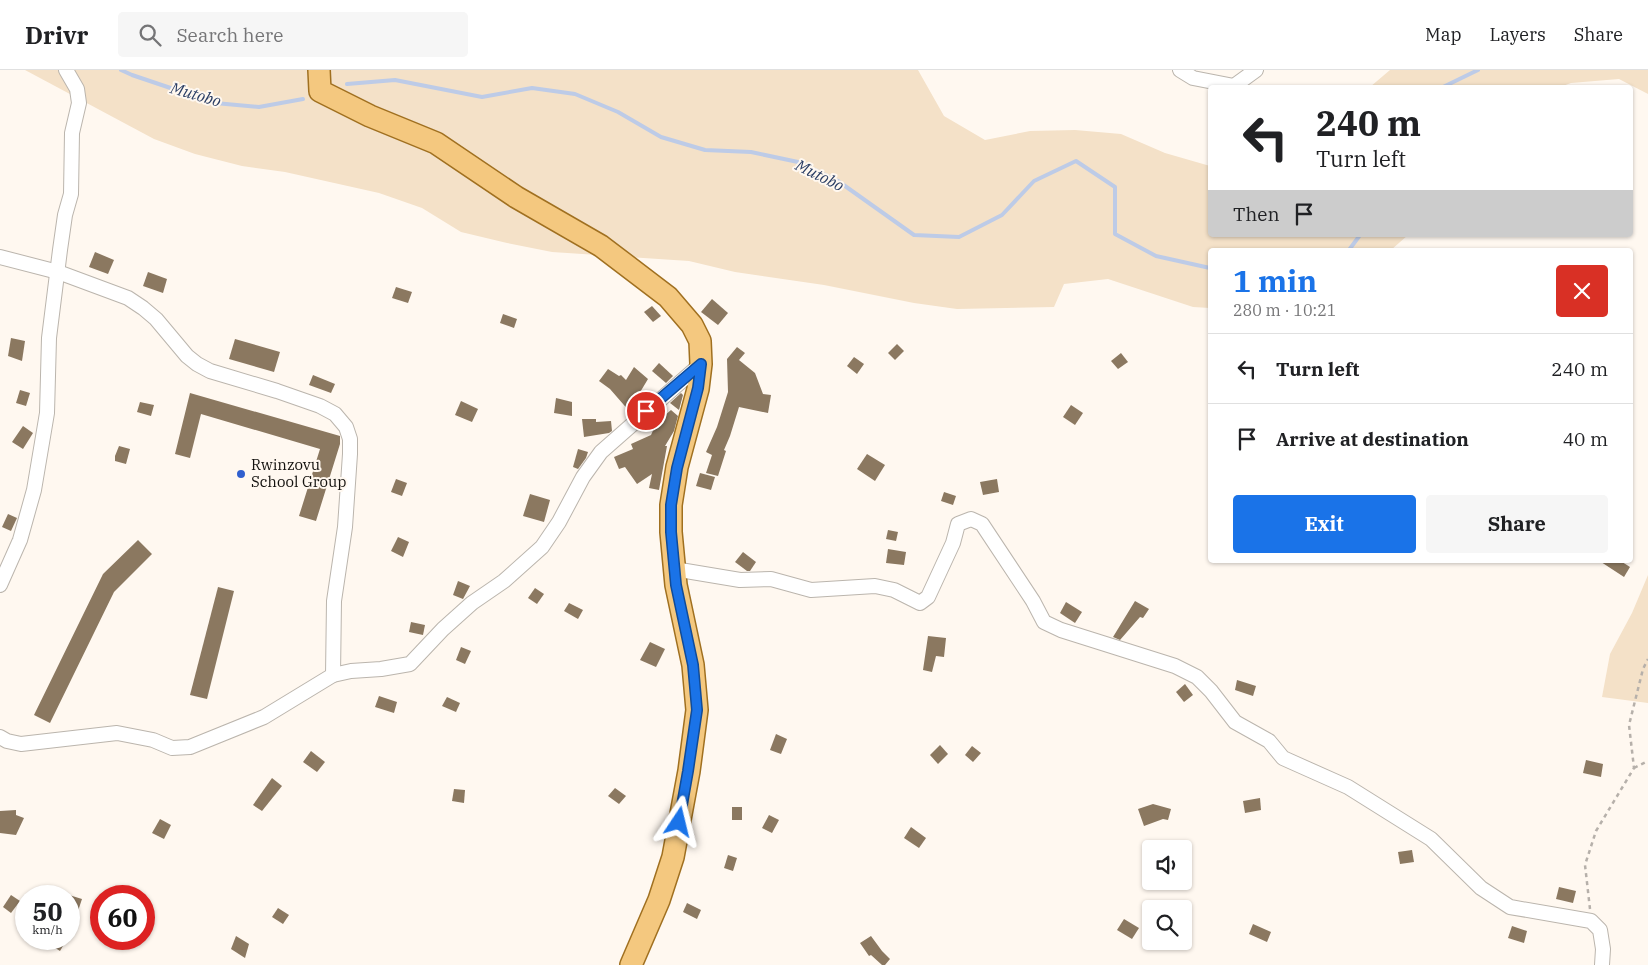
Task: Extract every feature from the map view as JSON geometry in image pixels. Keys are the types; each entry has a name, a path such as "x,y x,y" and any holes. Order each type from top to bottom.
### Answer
{"main road":[{"path":"319,70 320,91 370,116 436,143 516,197 601,246 668,297 692,325 700,341 701,364 698,388 677,468 671,505 676,585 693,665 697,710 673,857 659,900 631,965"}],"street":[{"path":"0,585 20,540 34,490 47,413 49,338 65,216 71,194 72,133 79,102 77,89 66,70"},
{"path":"1180,70 1194,78 1229,85"},
{"path":"1235,85 1256,70"},
{"path":"0,257 58,272 128,298 156,319 187,356 210,372 277,391 320,406 334,414 346,427 350,439 350,454 345,527 334,601 333,675"},
{"path":"0,737 7,741 22,744 117,733 153,740 172,748 190,747 264,718 333,675 350,671 381,669 410,664 443,629 472,603 504,582 542,547 559,522 583,477 601,452 701,364"},
{"path":"674,569 740,580 771,579 811,590 875,586 894,590 920,603 928,597 953,543 958,524 971,519 982,524 1044,622 1061,630 1175,666 1197,677 1211,691 1235,722 1269,741 1283,758 1348,788 1431,838 1481,888 1510,907 1592,921 1600,930 1603,949 1602,965"}],"path":[{"path":"1634,768 1629,725 1643,669 1648,659"},
{"path":"1592,921 1585,865 1596,831 1634,768 1648,761"}],"shaded area":[{"path":"25,70 918,70 944,116 985,140 1030,131 1075,130 1121,134 1165,153 1208,165 1208,237 1406,237 1393,248 1208,248 1208,308 1193,307 1108,279 1064,284 1054,307 957,309 914,303 824,285 735,272 689,261 552,252 507,243 461,232 422,208 379,193 285,172 242,166 195,154 154,139"},
{"path":"1390,70 1648,70 1648,94 1619,79 1565,85 1372,85"},
{"path":"1648,575 1648,703 1602,697 1610,654 1632,613"}],"building":[{"path":"95,252 114,260 108,274 89,267"},
{"path":"148,272 167,279 163,293 143,286"},
{"path":"396,287 412,292 408,303 392,298"},
{"path":"712,299 728,313 718,325 701,312"},
{"path":"652,306 661,316 653,322 644,312"},
{"path":"503,314 517,319 514,328 500,323"},
{"path":"11,338 25,341 22,361 8,356"},
{"path":"235,339 280,352 274,372 229,359"},
{"path":"897,344 904,351 895,360 888,353"},
{"path":"737,347 745,353 739,360 755,373 763,394 771,395 768,413 739,407 724,450 726,451 718,476 706,473 712,455 706,452 717,427 728,392 727,359"},
{"path":"1121,353 1128,362 1118,369 1111,361"},
{"path":"854,357 864,364 857,374 847,366"},
{"path":"659,363 673,376 666,383 652,371"},
{"path":"634,367 648,379 639,394 644,402 630,412 610,389 599,381 608,369 619,376 621,375 626,380"},
{"path":"313,375 335,384 331,393 309,385"},
{"path":"20,390 30,393 26,406 16,403"},
{"path":"190,393 340,436 340,444 316,521 299,516 320,449 201,414 190,458 175,454"},
{"path":"681,393 683,395 679,410 670,403"},
{"path":"556,398 572,402 572,416 554,413"},
{"path":"461,401 478,409 472,422 455,415"},
{"path":"140,402 154,405 151,416 137,412"},
{"path":"1071,405 1083,413 1075,425 1063,417"},
{"path":"671,410 678,416 674,431 665,446 667,446 659,490 649,488 652,474 637,484 625,467 619,469 614,457 633,449 631,444 651,435 657,422"},
{"path":"582,419 596,419 596,422 611,421 612,431 584,437"},
{"path":"23,426 33,433 23,449 12,442"},
{"path":"119,446 130,449 126,464 115,461"},
{"path":"578,449 588,452 578,469 573,467"},
{"path":"867,454 885,465 875,481 857,469"},
{"path":"700,473 715,477 711,490 696,486"},
{"path":"396,479 407,483 402,496 391,492"},
{"path":"997,479 999,492 983,495 980,482"},
{"path":"944,492 956,496 953,505 941,501"},
{"path":"530,494 550,500 544,522 523,516"},
{"path":"8,514 17,518 11,531 2,527"},
{"path":"888,530 898,532 896,541 886,539"},
{"path":"398,537 409,542 403,557 391,551"},
{"path":"138,540 152,554 114,592 50,723 34,715 103,574"},
{"path":"888,549 906,552 904,565 886,563"},
{"path":"743,552 756,562 750,571 747,571 735,562"},
{"path":"1603,563 1624,563 1630,567 1624,577"},
{"path":"458,581 470,586 463,599 453,595"},
{"path":"218,587 234,591 207,699 190,695"},
{"path":"535,588 544,594 537,604 528,598"},
{"path":"1135,601 1149,609 1143,618 1140,617 1120,640 1113,637"},
{"path":"1066,602 1082,612 1075,623 1060,613"},
{"path":"569,603 583,610 578,619 564,611"},
{"path":"411,622 425,625 423,635 409,632"},
{"path":"928,636 946,638 944,657 936,656 932,672 923,670"},
{"path":"650,642 665,649 656,667 640,660"},
{"path":"461,647 471,651 465,664 456,660"},
{"path":"1237,680 1256,686 1253,696 1235,690"},
{"path":"1185,684 1193,695 1184,702 1176,692"},
{"path":"379,696 397,702 394,713 375,707"},
{"path":"447,697 460,703 456,712 442,706"},
{"path":"776,734 787,739 781,754 770,750"},
{"path":"940,745 948,754 938,764 930,755"},
{"path":"972,746 981,753 973,762 965,755"},
{"path":"311,751 325,762 317,772 303,762"},
{"path":"1586,760 1603,764 1601,777 1583,773"},
{"path":"272,778 282,786 262,811 253,805"},
{"path":"615,788 626,796 619,804 608,796"},
{"path":"454,789 465,790 464,803 452,801"},
{"path":"1260,798 1261,810 1245,813 1243,801"},
{"path":"1153,804 1171,809 1168,820 1163,819 1144,826 1138,809"},
{"path":"732,807 742,807 742,820 732,820"},
{"path":"16,810 16,815 24,818 16,835 0,833 0,811"},
{"path":"769,815 779,820 772,833 762,828"},
{"path":"160,819 171,825 164,839 152,833"},
{"path":"911,827 926,838 919,848 904,838"},
{"path":"1412,850 1414,862 1400,864 1398,852"},
{"path":"728,855 737,858 733,871 724,868"},
{"path":"1559,887 1576,891 1573,903 1556,899"},
{"path":"11,895 15,898 15,908 11,913 3,907"},
{"path":"687,903 701,910 697,919 683,912"},
{"path":"278,908 289,915 283,924 272,917"},
{"path":"1124,919 1139,928 1132,939 1117,930"},
{"path":"1253,924 1271,932 1267,942 1249,934"},
{"path":"1512,926 1527,931 1524,943 1508,938"},
{"path":"236,936 249,944 245,958 231,949"},
{"path":"871,936 890,959 885,965 882,965 871,955 869,956 860,943"}],"waterway":[{"name":"Mutobo","path":"121,70 215,103 259,107 303,99"},
{"name":"Mutobo","path":"1447,85 1478,70"},
{"name":"Mutobo","path":"347,84 395,80 482,97 532,88 575,94 618,112 661,137 705,150 751,152 798,162 838,181 914,235 959,237 1002,215 1034,181 1076,161 1115,187 1115,234 1156,256 1208,268"},
{"name":"Mutobo","path":"1350,248 1359,237"}],"place":[{"name":"Rwinzovu School Group","path":"241,474"}],"route":[{"path":"646,411 701,364 698,388 677,468 671,505 671,532 676,585 693,665 697,710 679,822"}]}
